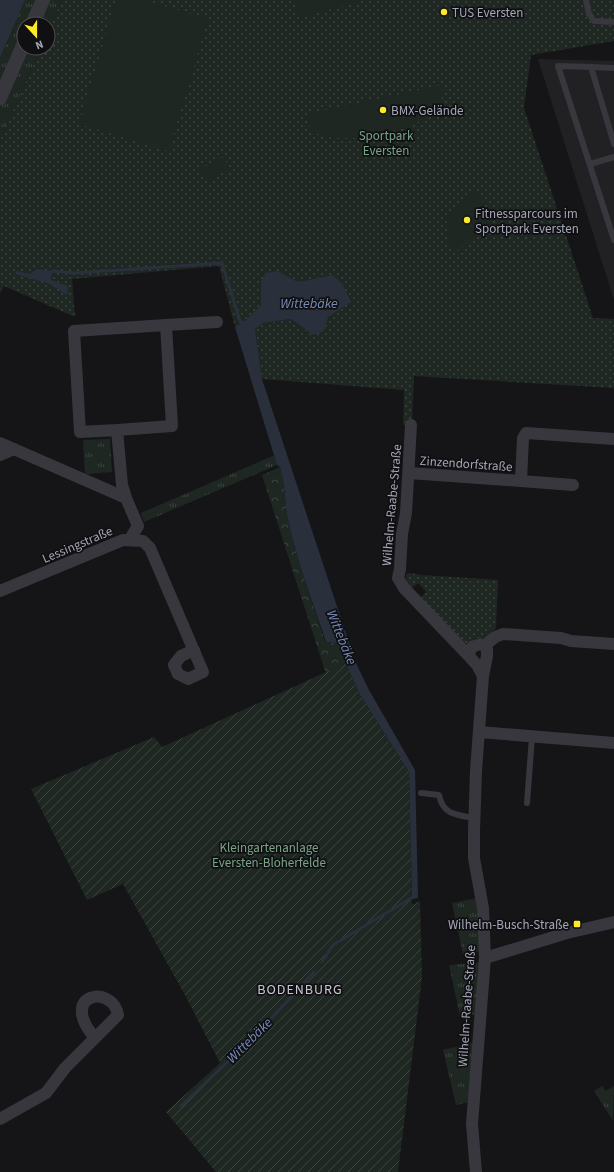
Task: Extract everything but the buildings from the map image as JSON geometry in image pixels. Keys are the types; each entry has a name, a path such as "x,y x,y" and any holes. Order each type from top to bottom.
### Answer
{"street":[{"path":"36,16 43,0"},
{"path":"0,98 18,56"},
{"path":"166,325 172,426 80,432 74,331 166,325 217,322"},
{"name":"Wilhelm-Raabe-Straße","path":"411,425 409,473 398,578 404,588 477,665 483,676"},
{"path":"117,430 122,484 126,498 138,526 130,539"},
{"name":"Zinzendorfstraße","path":"521,480 523,438 526,434 614,439"},
{"path":"0,443 126,498"},
{"path":"0,455 14,449"},
{"name":"Zinzendorfstraße","path":"409,473 573,485"},
{"name":"Lessingstraße","path":"0,591 123,540 130,539 143,541 150,548 194,650"},
{"path":"468,655 472,647 480,644 484,646 495,637 503,634 614,644"},
{"name":"Wilhelm-Raabe-Straße","path":"476,1172 472,1124 485,958 483,908 474,858 474,818 483,676 487,656 487,650 484,646"},
{"path":"479,732 614,743"},
{"path":"485,958 567,933 614,922"},
{"path":"0,1119 46,1093 65,1068 94,1037"}],"lane":[{"path":"586,0 589,14 594,21 614,22"},
{"path":"614,68 558,66 614,240"},
{"path":"590,67 614,144"},
{"path":"590,164 614,157"},
{"path":"527,803 532,737"},
{"path":"421,793 439,795 441,804 449,813 474,818"}],"shaded area":[{"path":"538,59 614,61 614,300"}],"green space":[{"path":"25,0 62,0 55,16 18,16"},
{"name":"Sportpark Eversten","path":"62,0 614,0 614,41 531,55 524,108 593,318 614,319 614,388 414,376 412,425 403,425 404,390 262,379 255,329 263,323 291,319 313,335 332,275 298,282 278,271 261,281 261,305 241,324 235,327 219,266 72,279 75,317 4,286 0,293 0,140 37,56 56,56 55,16"},
{"path":"116,0 145,0 208,19 169,151 79,124"},
{"path":"294,0 365,0 299,18"},
{"path":"16,21 16,56 37,56 0,140 0,58"},
{"name":"BMX-Gelände","path":"443,85 441,105 427,118 404,128 358,138 332,138 311,132 307,114"},
{"path":"224,157 229,169 206,181 200,169"},
{"name":"Fitnessparcours im Sportpark Eversten","path":"479,191 482,197 483,210 489,226 472,237 456,252 449,246 446,215 473,192"},
{"path":"110,439 112,472 85,474 83,440"},
{"path":"275,455 277,465 144,522 141,513"},
{"path":"280,467 287,517 301,569 325,642 337,643 346,663 326,674 262,475"},
{"path":"409,573 498,580 496,628 484,638 476,638 469,644 461,642 421,597 426,592 418,583 412,588 409,587 406,580 406,575"},
{"name":"Kleingartenanlage Eversten-Bloherfelde","path":"346,663 359,693 409,772 412,905 420,901 422,977 398,1172 216,1172 166,1112 220,1063 186,997 123,884 87,900 31,789 154,737 162,747"},
{"path":"482,897 485,950 463,954 452,903"},
{"path":"484,962 479,1014 460,1016 449,965"},
{"path":"478,1041 474,1101 456,1105 443,1050"},
{"path":"602,1086 606,1091 614,1086 613,1121 594,1091"}],"water":[{"path":"0,0 25,0 18,16 16,16 16,21 0,58"},
{"path":"37,269 52,271 51,280 68,286 67,295 50,284 15,274 16,271 30,274"},
{"name":"Wittebäke","path":"278,271 298,282 332,275 342,283 351,302 328,317 324,331 313,335 291,319 263,323 255,329 262,379 355,661 369,690 415,770 418,898 412,899 409,772 359,693 337,643 326,642 306,583 287,517 280,467 277,465 235,327 241,324 261,305 261,281 266,273"}],"waterway":[{"path":"52,271 75,273 222,263 241,324"},
{"name":"Wittebäke","path":"322,962 333,945 413,897"},
{"name":"Wittebäke","path":"181,1106 258,1033 314,972"}],"place":[{"name":"TUS Eversten","path":"444,12"},
{"name":"BMX-Gelände","path":"383,110"},
{"name":"Fitnessparcours im Sportpark Eversten","path":"467,220"},
{"name":"Wilhelm-Busch-Straße","path":"577,924"}],"district":[{"name":"BODENBURG","path":"300,989"}]}
